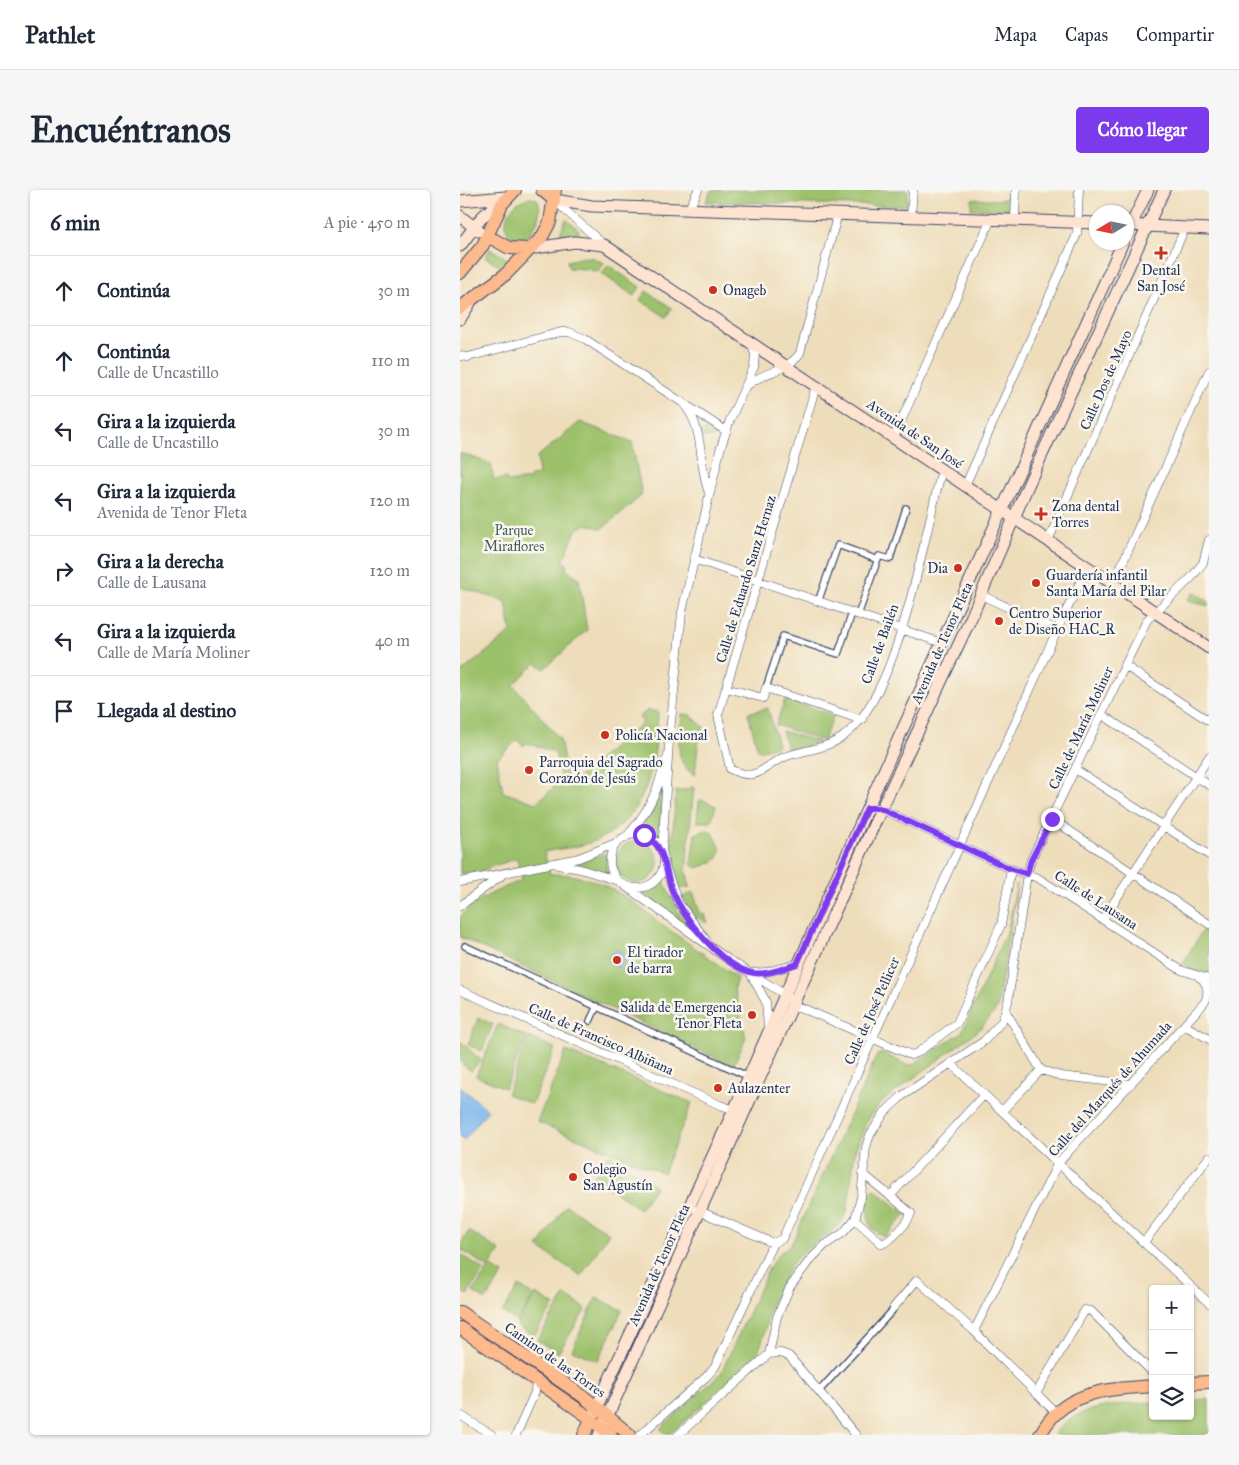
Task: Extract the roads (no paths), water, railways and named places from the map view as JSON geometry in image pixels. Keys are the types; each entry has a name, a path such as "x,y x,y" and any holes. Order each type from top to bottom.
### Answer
{"main road":[{"name":"Avenida de San José","path":"542,190 554,195"},
{"path":"1134,217 1148,190"},
{"name":"Avenida de Tenor Fleta","path":"584,1435 590,1419 694,1210 748,1108 792,1006 1164,190"},
{"path":"460,201 513,192"},
{"path":"460,246 474,227 494,206 513,192"},
{"path":"460,273 476,255 513,192"},
{"path":"460,319 465,305 506,274 546,232 552,216 554,195 592,206 1089,223"},
{"name":"Avenida de San José","path":"460,216 474,227 509,248 529,249 575,242 604,245 894,437 1014,520 1209,648"},
{"path":"1134,227 1148,225 1209,229"},
{"name":"Avenida de Tenor Fleta","path":"604,1433 608,1416 694,1210 733,1110 867,808 1119,250"},
{"name":"Camino de las Torres","path":"460,1312 596,1407 630,1435"},
{"name":"Camino de las Torres","path":"460,1328 590,1419 604,1433"},
{"path":"1194,1384 1209,1382"},
{"path":"1040,1435 1056,1413 1070,1402 1088,1394 1149,1386"}],"street":[{"path":"689,209 698,190"},
{"path":"911,216 913,190"},
{"path":"1015,219 1016,190"},
{"path":"965,486 1075,239 1078,222 1079,190"},
{"name":"Avenida de San José","path":"554,195 604,245"},
{"path":"746,387 759,376 787,366 796,358 802,347 838,213"},
{"path":"894,437 991,219"},
{"name":"Calle Dos de Mayo","path":"1048,541 1185,228"},
{"path":"460,356 468,357 560,332 569,332 585,339 726,431"},
{"path":"716,950 684,912 672,890 662,853 669,742 679,633 709,494 726,431 755,362 755,354 751,343"},
{"path":"1113,584 1209,371"},
{"name":"Calle de Eduardo Sanz Hernaz","path":"740,775 728,768 718,717 816,386"},
{"path":"683,404 694,420 703,477 709,494"},
{"path":"698,436 702,427 712,422"},
{"name":"Calle de Bailén","path":"740,775 756,775 782,758 837,741 862,720 887,671 902,629 942,470"},
{"path":"726,688 763,698 783,636 838,654 879,556 890,559 906,508"},
{"name":"Calle de María Moliner","path":"855,1219 860,1197 866,1146 870,1135 885,1112 902,1096 984,1041 998,1027 1006,1012 1027,874 1031,860 1146,620 1196,573 1204,560 1209,540"},
{"path":"818,602 838,545 878,560"},
{"path":"694,559 942,643"},
{"name":"Calle de José Pellicer","path":"640,1435 716,1367 773,1243 782,1239 1057,630 1087,568"},
{"path":"981,595 1057,630"},
{"path":"1124,665 1209,721"},
{"path":"766,688 862,720"},
{"path":"1101,714 1209,785"},
{"path":"460,882 592,854 618,842 643,817 654,799 669,742"},
{"path":"1103,919 1209,757"},
{"path":"1075,769 1209,855"},
{"name":"Calle de Lausana","path":"867,808 882,809 1011,869 1038,878 1181,970 1198,977 1209,978"},
{"path":"1052,819 1209,924"},
{"path":"626,836 644,835 658,845 662,853"},
{"path":"618,842 610,858 614,875 622,883 716,950 784,994 790,1000 792,1006 802,1008 872,1040 914,1054 955,1025 1001,925 1011,869"},
{"path":"551,864 580,869 642,888 651,884 662,871 664,863"},
{"path":"460,906 507,872"},
{"path":"465,946 749,1077"},
{"path":"750,973 766,972 797,964"},
{"path":"750,973 758,984 766,1002 768,1032"},
{"name":"Calle del Marqués de Ahumada","path":"974,1331 1058,1163 1205,1002 1208,994 1207,987 1198,977"},
{"name":"Calle de Francisco Albiñana","path":"460,990 733,1110"},
{"path":"590,1021 597,1006"},
{"path":"1006,1012 1041,1070 1061,1076 1131,1084"},
{"path":"1184,1025 1209,1039"},
{"path":"950,1064 1209,1303"},
{"path":"1002,1111 1041,1070"},
{"path":"890,1196 984,1095"},
{"path":"733,1110 748,1108"},
{"path":"1144,1242 1209,1157"},
{"path":"678,1435 769,1354 782,1305 795,1280 818,1251 843,1233 855,1219 882,1244 909,1219 911,1213 862,1173"},
{"path":"694,1210 773,1243"},
{"path":"820,1390 917,1280 974,1331 1056,1413"},
{"path":"1037,1392 1085,1310 1090,1311 1149,1369"},
{"path":"769,1354 781,1353 789,1356 820,1390 856,1435"},
{"path":"516,1435 535,1392 536,1380"},
{"path":"460,1415 492,1435"}],"water":[{"path":"617,951 625,959 617,967 609,959"},
{"path":"460,1087 488,1110 464,1140 460,1137"}],"place":[{"name":"Dental San José","path":"1161,253"},
{"name":"Onageb","path":"713,290"},
{"name":"Zona dental Torres","path":"1041,514"},
{"name":"Dia","path":"958,568"},
{"name":"Guardería infantil Santa María del Pilar","path":"1036,583"},
{"name":"Centro Superior de Diseño HAC_R","path":"999,621"},
{"name":"Policía Nacional","path":"605,735"},
{"name":"Parroquia del Sagrado Corazón de Jesús","path":"529,770"},
{"name":"El tirador de barra","path":"617,960"},
{"name":"Salida de Emergencia Tenor Fleta","path":"752,1015"},
{"name":"Aulazenter","path":"718,1088"},
{"name":"Colegio San Agustín","path":"573,1177"}],"park label":[{"name":"Parque Miraflores","path":"514,538"}]}
